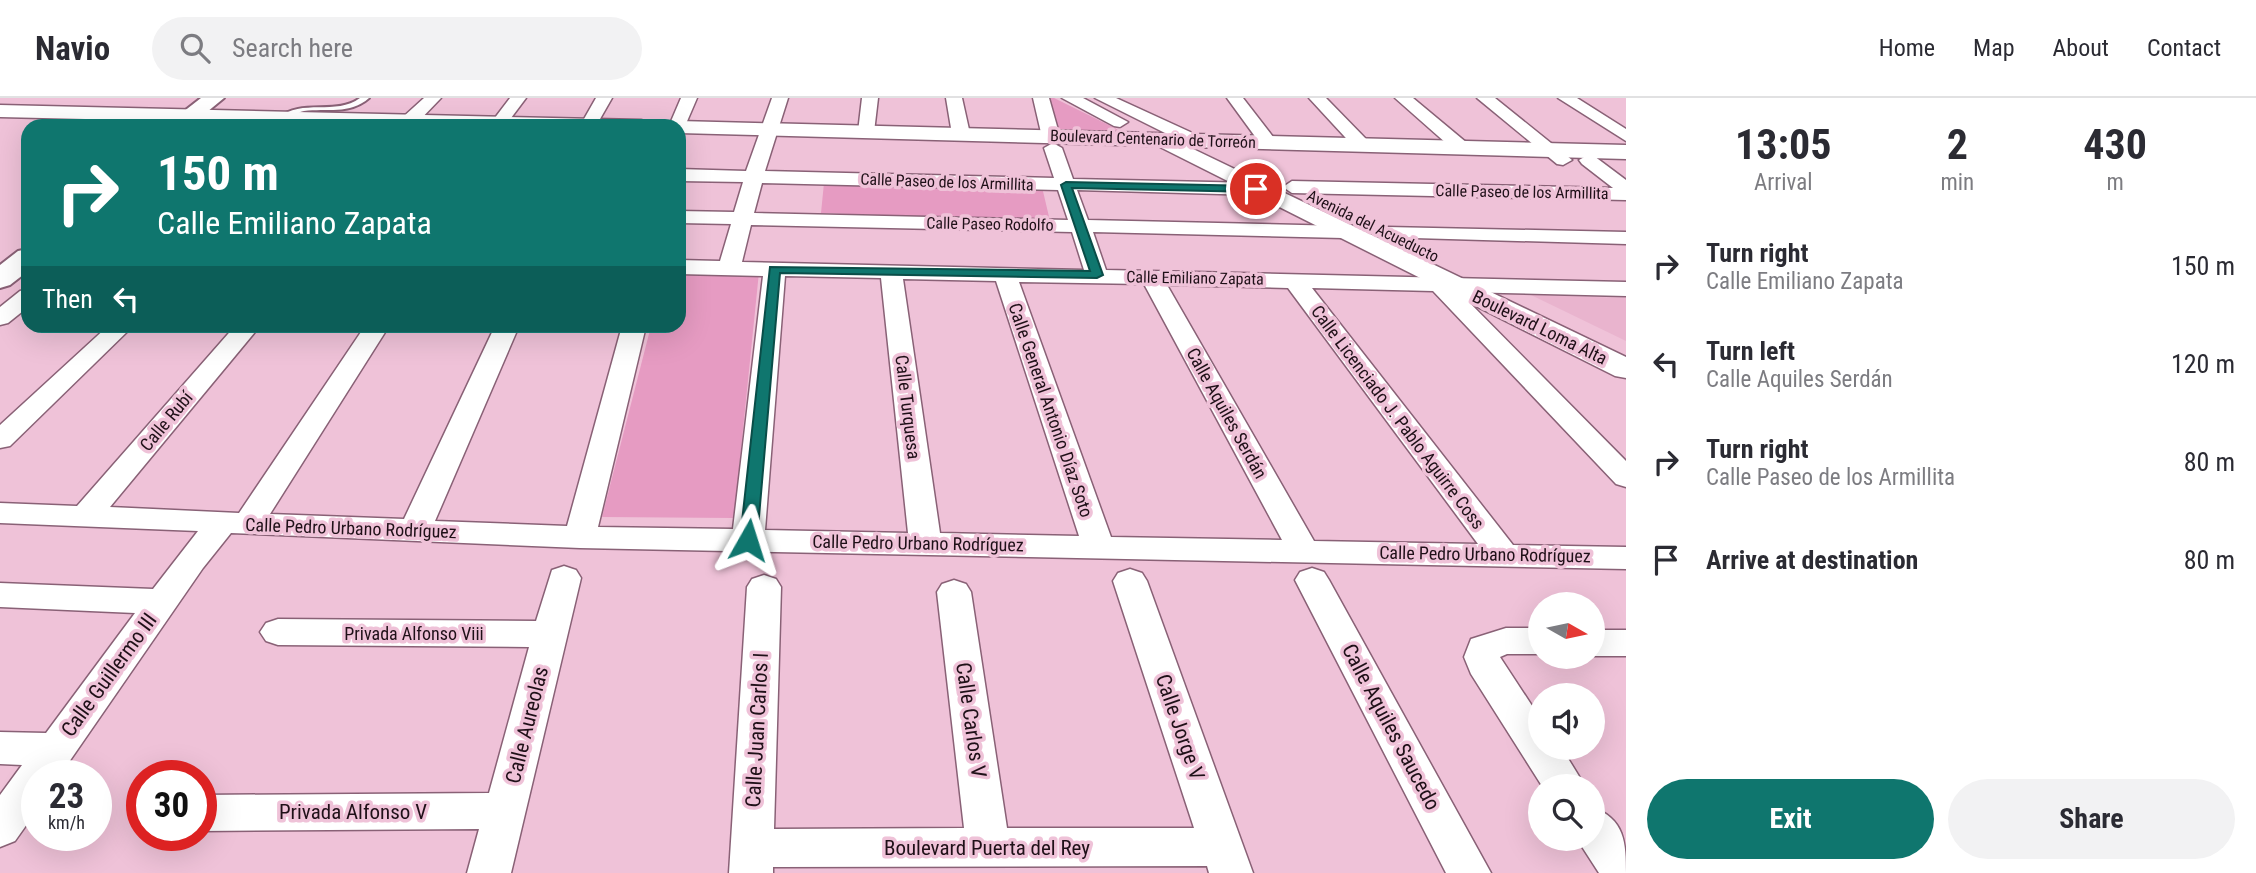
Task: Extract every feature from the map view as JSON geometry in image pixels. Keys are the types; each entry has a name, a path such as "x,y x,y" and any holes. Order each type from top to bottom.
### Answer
{"main road":[{"path":"196,119 236,98"},
{"path":"0,256 21,240"},
{"path":"0,279 21,262"}],"street":[{"path":"411,119 433,98"},
{"path":"502,119 519,98"},
{"path":"592,119 604,98"},
{"path":"681,119 689,98"},
{"path":"729,268 754,176 780,98"},
{"path":"866,132 870,98"},
{"path":"769,134 943,138 955,134 954,98"},
{"path":"1041,98 1052,142 1097,275"},
{"path":"1070,98 1186,145"},
{"path":"1103,98 1186,145"},
{"path":"1235,98 1268,142"},
{"path":"1317,98 1362,145"},
{"path":"1403,98 1461,148"},
{"path":"1485,98 1557,155"},
{"path":"1566,98 1626,136"},
{"path":"0,111 196,119"},
{"path":"0,119 196,119"},
{"name":"Boulevard Centenario de Torreón","path":"686,127 769,134 1052,142 1557,155 1626,152"},
{"name":"Boulevard Centenario de Torreón","path":"686,137 866,132 955,134 1052,142"},
{"name":"Boulevard Centenario de Torreón","path":"1186,145 1268,142 1461,148 1626,162"},
{"name":"Avenida del Acueducto","path":"1186,145 1292,187 1492,285"},
{"name":"Avenida del Acueducto","path":"1186,145 1256,189 1446,284"},
{"path":"1588,160 1626,188"},
{"name":"Calle Paseo de los Armillita","path":"686,175 1256,189"},
{"name":"Calle Paseo de los Armillita","path":"1292,187 1626,194"},
{"name":"Calle Paseo Rodolfo","path":"686,217 1343,232"},
{"path":"1387,233 1626,238"},
{"name":"Calle Emiliano Zapata","path":"686,267 1626,289"},
{"path":"748,540 775,269"},
{"name":"Calle Turquesa","path":"891,271 925,543"},
{"name":"Calle General Antonio Díaz Soto","path":"1005,274 1098,546"},
{"name":"Calle Aquiles Serdán","path":"1151,277 1307,565"},
{"name":"Calle Licenciado J. Pablo Aguirre Coss","path":"1294,280 1503,554"},
{"path":"1446,284 1626,478"},
{"name":"Boulevard Loma Alta","path":"1446,284 1626,369"},
{"name":"Boulevard Loma Alta","path":"1492,285 1626,348"},
{"path":"0,318 21,302"},
{"path":"0,440 114,333"},
{"name":"Calle Rubí","path":"85,517 242,333"},
{"name":"Calle Guillermo III","path":"0,828 162,602 234,524 372,333"},
{"path":"415,530 504,333"},
{"path":"580,537 632,333"},
{"name":"Calle Pedro Urbano Rodríguez","path":"0,513 580,537 1098,546 1307,565 1503,554 1626,558"},
{"name":"Calle Aquiles Saucedo","path":"1307,565 1469,873"},
{"name":"Calle Aureolas","path":"489,873 564,578"},
{"name":"Calle Jorge V","path":"1130,580 1227,860"},
{"name":"Calle Juan Carlos I","path":"751,860 764,587"},
{"name":"Calle Carlos V","path":"954,592 988,848"},
{"path":"0,595 162,602"},
{"name":"Privada Alfonso Viii","path":"278,632 550,634"},
{"path":"1528,641 1506,641 1484,648 1482,657 1489,674 1557,774"},
{"path":"1605,643 1626,643"},
{"path":"0,748 54,750"},
{"name":"Privada Alfonso V","path":"217,813 505,811"},
{"path":"1605,845 1624,873"},
{"name":"Boulevard Puerta del Rey","path":"751,860 988,848 1227,860"}],"lane":[{"path":"278,119 297,107 347,106 362,102 365,98"}],"shaded area":[{"path":"1045,98 1054,98 1127,134 1055,133"},
{"path":"824,183 1042,187 1050,221 821,213"},
{"path":"686,271 759,272 734,518 602,517 649,333 686,333"},
{"path":"1531,295 1626,298 1626,341"}],"route":[{"path":"748,540 775,269 1097,275 1066,185 1256,189"}]}
